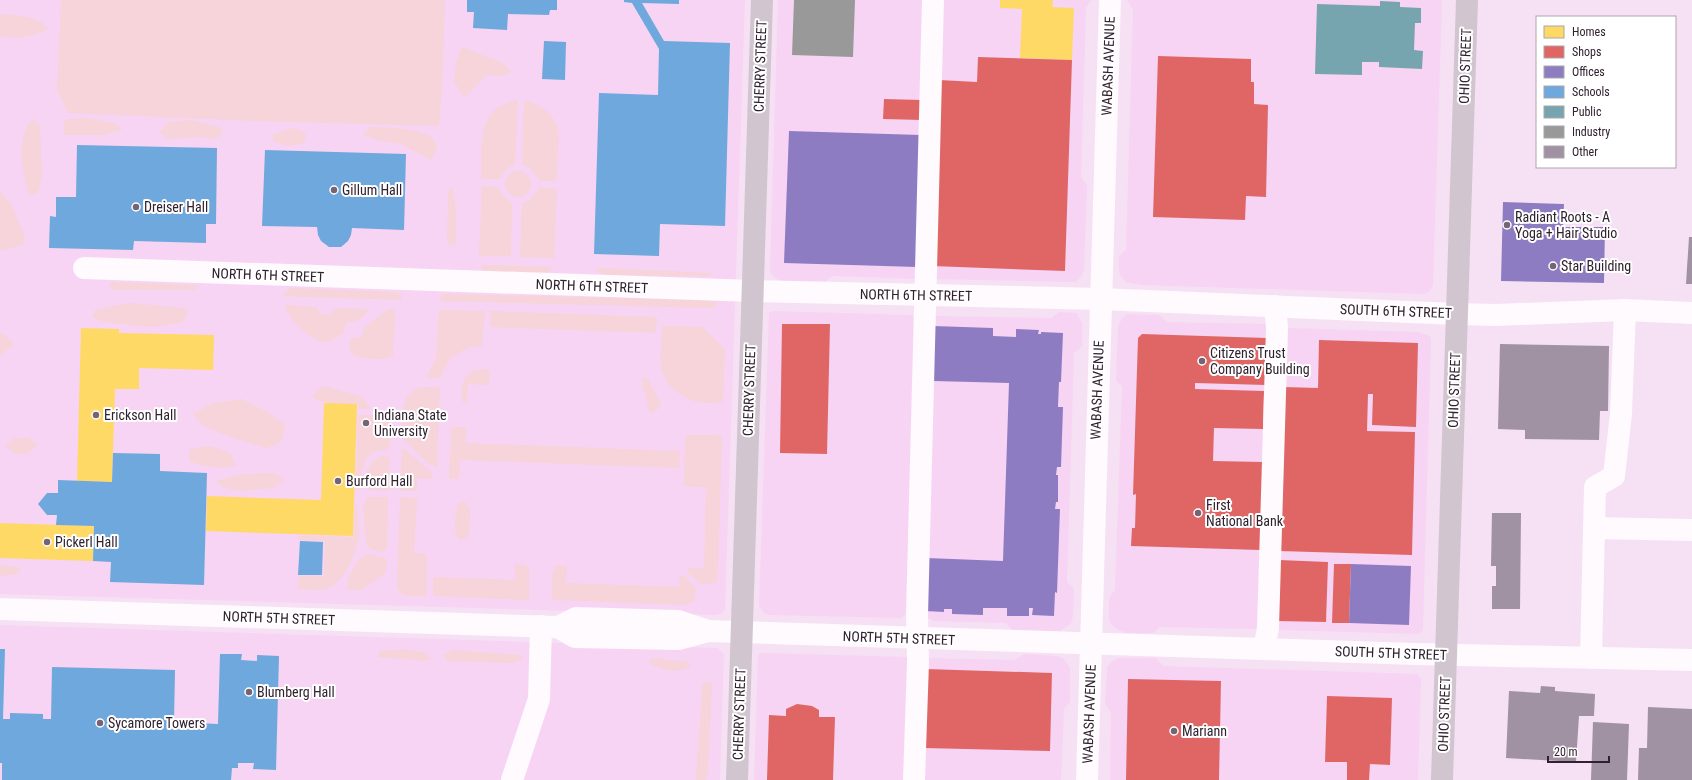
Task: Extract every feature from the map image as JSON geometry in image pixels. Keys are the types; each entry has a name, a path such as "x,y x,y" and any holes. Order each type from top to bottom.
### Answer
{"main road":[{"name":"CHERRY STREET","path":"737,780 762,0"},
{"name":"OHIO STREET","path":"1442,780 1467,0"}],"street":[{"path":"914,780 933,0"},
{"name":"WABASH AVENUE","path":"1087,780 1110,0"},
{"name":"NORTH 6TH STREET","path":"84,268 753,291 1100,299"},
{"name":"SOUTH 6TH STREET","path":"1100,299 1496,315 1625,310 1692,313"},
{"path":"1264,649 1268,628 1271,540 1277,327 1275,306"},
{"path":"1591,658 1595,487 1614,476 1621,414 1625,310"},
{"path":"1594,528 1692,530"},
{"name":"NORTH 5TH STREET","path":"0,609 549,627 576,618 678,621 708,631 742,633 1090,644"},
{"path":"512,780 539,699 549,627"},
{"name":"SOUTH 5TH STREET","path":"1090,644 1446,655 1692,660"}],"shaded area":[{"name":"Indiana State University","path":"0,0 745,0 725,610 721,614 713,615 0,594"},
{"path":"61,0 445,0 439,126 257,121 68,113 57,90"},
{"path":"778,0 927,0 916,279 832,276 823,283 783,282 772,275 770,270"},
{"path":"940,0 1092,0 1086,7 1081,177 1087,185 1084,270 1076,282 933,279"},
{"path":"1127,0 1442,0 1433,285 1430,291 1424,294 1141,285 1126,282 1120,275 1119,256 1126,250 1133,10"},
{"path":"0,14 32,19 48,28 32,35 12,37 0,36"},
{"path":"461,47 501,62 512,71 501,76 487,75 464,98 454,81 456,63"},
{"path":"518,100 515,164 505,170 500,179 481,179 482,141 487,120 494,111 504,105"},
{"path":"524,100 546,110 554,119 556,124 559,141 556,181 540,181 531,169 522,164"},
{"path":"86,118 113,123 123,129 104,135 64,135 64,120"},
{"path":"33,119 40,126 42,177 38,193 29,195 24,176 22,146 27,127"},
{"path":"191,120 219,127 223,134 214,139 200,137 167,139 160,132 168,122"},
{"path":"370,127 413,130 429,136 434,140 437,148 431,160 402,144 380,141 363,135"},
{"path":"292,128 300,130 306,135 304,143 288,146 274,142 272,135"},
{"path":"518,171 527,175 531,184 527,193 518,197 509,193 505,184 509,175"},
{"path":"482,186 498,187 504,197 512,203 511,256 479,256"},
{"path":"452,187 455,201 456,223 456,244 453,246 447,242 448,192"},
{"path":"539,188 557,189 554,258 520,257 522,204 532,198"},
{"path":"0,191 11,204 25,237 23,245 0,251"},
{"path":"480,265 553,267 543,275 490,274 483,271"},
{"path":"599,268 712,273 708,276 606,275 599,273 596,270"},
{"path":"111,282 199,285 195,290 113,290 109,285"},
{"path":"290,288 396,292 400,295 402,300 282,296"},
{"path":"442,294 707,300 717,302 715,307 710,308 440,301"},
{"path":"129,303 184,308 188,312 182,323 152,327 104,322 92,317 95,310"},
{"path":"285,305 317,307 319,312 324,315 331,313 337,308 368,309 368,311 359,320 348,322 344,333 325,342 313,338 300,328 290,316"},
{"path":"388,309 395,310 393,356 378,359 353,355 350,346 352,338 361,337 365,327"},
{"path":"439,310 485,311 482,346 462,351 456,355 446,365 441,378 429,378 427,376 436,358"},
{"path":"490,311 657,317 656,333 490,327"},
{"path":"773,311 911,315 916,318 910,611 901,618 769,615 764,613 759,606 769,313"},
{"path":"1059,312 1076,313 1082,323 1082,346 1074,353 1067,582 1074,589 1073,616 1071,623 1060,631 1012,630 1006,623 933,621 925,616 936,316 1051,318"},
{"path":"1128,314 1159,315 1167,322 1267,324 1257,629 1160,627 1153,633 1126,633 1117,629 1111,624 1109,619 1109,600 1115,590 1122,386 1116,381 1118,327 1122,318"},
{"path":"663,326 703,327 725,350 723,401 703,403 693,401 684,397 669,384 664,376 660,362"},
{"path":"1288,328 1418,332 1430,336 1423,630 1419,634 1278,630"},
{"path":"0,333 4,334 14,344 0,356"},
{"path":"481,369 490,370 489,385 468,384 467,403 463,403 462,391 465,378 472,371"},
{"path":"642,376 648,380 661,403 657,410 651,413 648,410 646,393 643,390"},
{"path":"325,386 363,397 371,409 358,409 358,404 334,404 321,402 312,396 319,389"},
{"path":"421,387 440,387 437,467 428,463 402,438 402,415 405,401 408,395"},
{"path":"242,399 267,412 285,425 283,438 278,444 266,448 231,437 202,425 193,414 213,403"},
{"path":"358,415 391,416 390,447 372,453 368,456 356,484"},
{"path":"466,427 466,443 680,451 679,468 460,460 459,479 449,479 451,428"},
{"path":"687,435 719,435 722,439 718,575 716,583 701,584 688,573 688,568 704,568 706,487 684,486 685,439"},
{"path":"15,438 29,438 37,445 29,453 16,454 5,446"},
{"path":"211,446 230,453 236,465 230,467 212,467 189,461 189,449"},
{"path":"402,449 405,449 432,473 433,479 417,478 417,491 400,491"},
{"path":"381,456 390,457 389,491 368,490 365,476 373,462"},
{"path":"276,473 283,480 274,488 238,491 222,487 216,481 241,474"},
{"path":"368,497 388,497 387,549 382,552 372,550 366,544 363,505"},
{"path":"400,497 417,498 414,553 427,554 427,596 402,594 397,588"},
{"path":"461,502 465,502 468,505 470,514 470,529 467,537 461,540 456,534 455,524 457,505"},
{"path":"357,503 359,527 358,542 353,558 344,574 333,586 323,590 298,589 299,576 324,576 325,541 298,540 298,536 354,537 355,504"},
{"path":"367,554 385,558 387,563 385,573 362,590 348,590 348,581 353,569 359,559"},
{"path":"515,564 526,565 529,570 529,599 433,596 433,577 515,580"},
{"path":"0,565 21,568 17,574 0,576"},
{"path":"556,565 567,566 566,583 679,587 680,576 686,577 696,589 694,601 684,605 552,600 552,574"},
{"path":"0,625 718,648 724,655 720,780 0,780"},
{"path":"403,649 424,652 431,659 425,661 378,657 380,651"},
{"path":"453,650 522,655 521,660 514,663 447,661 443,655"},
{"path":"760,653 906,657 909,659 908,780 754,780 758,655"},
{"path":"1024,654 1057,656 1064,659 1070,667 1070,702 1064,709 1061,780 919,780 925,658 1014,660"},
{"path":"653,658 688,662 690,666 685,669 675,671 663,669 648,662"},
{"path":"1119,658 1156,658 1163,666 1417,674 1421,679 1418,780 1110,780 1111,713 1105,703 1107,667 1111,662"},
{"path":"708,681 712,683 708,768 706,780 696,780 702,690 703,684"}],"building: Homes":[{"path":"1000,0 1053,0 1052,7 1074,8 1072,60 1020,58 1022,9 1000,8"},
{"name":"Erickson Hall","path":"81,328 119,329 119,333 214,335 213,370 139,368 139,389 115,389 112,482 77,481"},
{"name":"Burford Hall","path":"324,403 357,404 353,536 206,531 207,496 321,500"},
{"name":"Pickerl Hall","path":"0,523 94,526 93,561 0,558"}],"building: Shops":[{"path":"1158,56 1251,59 1251,82 1254,82 1254,104 1268,105 1266,197 1246,196 1245,220 1153,217"},
{"path":"978,57 1072,60 1065,271 932,266 939,80 977,82"},
{"path":"884,99 922,100 922,120 883,119"},
{"path":"782,324 830,324 827,454 780,453"},
{"path":"1142,334 1267,338 1266,385 1195,383 1195,389 1264,391 1263,429 1214,428 1213,461 1263,462 1260,550 1131,546 1132,528 1135,528 1136,494 1133,495 1138,338"},
{"path":"1319,340 1418,343 1416,427 1372,425 1373,394 1368,394 1367,431 1415,432 1412,555 1279,551 1283,387 1318,388"},
{"path":"1279,560 1328,562 1326,622 1277,621"},
{"path":"1334,564 1351,564 1349,623 1332,623"},
{"path":"926,669 1052,673 1050,751 924,748"},
{"name":"Mariann","path":"1128,679 1221,681 1219,780 1126,780"},
{"path":"1327,696 1392,698 1390,765 1370,764 1369,780 1347,780 1347,762 1325,762"},
{"path":"797,704 812,706 819,710 819,717 835,717 833,780 767,780 769,715 786,716 786,709"}],"building: Offices":[{"path":"789,131 921,135 917,267 784,263"},
{"name":"Star Building","path":"1503,202 1564,204 1563,227 1605,227 1604,283 1501,281"},
{"path":"933,326 993,328 993,336 1016,337 1016,329 1039,330 1038,334 1041,334 1041,332 1063,333 1061,382 1059,382 1058,407 1063,407 1061,467 1057,467 1056,475 1058,475 1058,502 1056,502 1055,509 1060,509 1057,593 1055,592 1054,616 1032,615 1033,608 1029,608 1029,616 1007,616 1007,608 983,608 983,615 952,614 952,609 944,609 944,612 925,611 927,558 1003,561 1009,383 934,381 934,372 931,372"},
{"path":"1351,564 1411,566 1409,625 1349,623"}],"building: Schools":[{"path":"467,0 557,0 557,10 550,10 549,15 508,14 507,30 473,28 474,12 467,12"},
{"path":"624,0 679,0 679,4 642,3 664,41 730,43 725,226 660,224 659,256 594,254 599,93 658,95 659,49 632,3 624,2"},
{"path":"544,41 566,42 565,80 542,79"},
{"name":"Dreiser Hall","path":"77,145 217,148 216,224 206,224 206,243 134,241 133,250 49,248 50,216 56,217 56,197 76,197"},
{"name":"Gillum Hall","path":"265,150 406,154 404,230 352,228 348,241 341,247 329,247 321,241 318,235 317,227 262,226"},
{"path":"113,453 160,454 160,471 207,473 204,585 110,582 111,562 93,561 94,526 56,525 57,515 47,515 38,504 47,493 58,493 58,480 112,482"},
{"path":"300,541 323,542 322,575 298,575"},
{"name":"Sycamore Towers","path":"0,649 5,649 3,719 10,719 10,713 43,714 43,719 51,719 52,667 175,670 174,722 218,724 220,654 242,654 241,660 257,661 257,655 279,656 276,770 253,769 254,763 238,763 238,768 232,768 231,780 2,780 2,763 0,763"}],"building: Public":[{"path":"1380,1 1400,2 1400,7 1421,8 1421,23 1415,23 1414,50 1423,51 1422,69 1379,67 1379,62 1362,62 1362,75 1315,74 1317,4 1380,6"}],"building: Industry":[{"path":"794,0 855,0 853,57 792,55"}],"building: Other":[{"path":"1689,237 1692,237 1692,284 1686,284"},
{"path":"1500,344 1609,346 1608,411 1600,411 1599,440 1525,439 1525,430 1498,429"},
{"path":"1492,513 1521,513 1520,609 1492,609 1492,586 1496,586 1496,566 1491,566"},
{"path":"1541,686 1555,687 1555,691 1595,694 1594,716 1579,716 1576,762 1506,758 1509,691 1540,693"},
{"path":"1648,707 1692,709 1692,780 1638,780 1639,748 1647,748"},
{"path":"1593,722 1629,724 1627,780 1591,780"}],"place":[{"name":"Gillum Hall","path":"334,190"},
{"name":"Dreiser Hall","path":"136,207"},
{"name":"Radiant Roots - A Yoga + Hair Studio","path":"1507,225"},
{"name":"Star Building","path":"1553,266"},
{"name":"Citizens Trust Company Building","path":"1202,361"},
{"name":"Erickson Hall","path":"96,415"},
{"name":"Indiana State University","path":"366,423"},
{"name":"Burford Hall","path":"338,481"},
{"name":"First National Bank","path":"1198,513"},
{"name":"Pickerl Hall","path":"47,542"},
{"name":"Blumberg Hall","path":"249,692"},
{"name":"Sycamore Towers","path":"100,723"},
{"name":"Mariann","path":"1174,731"}]}
